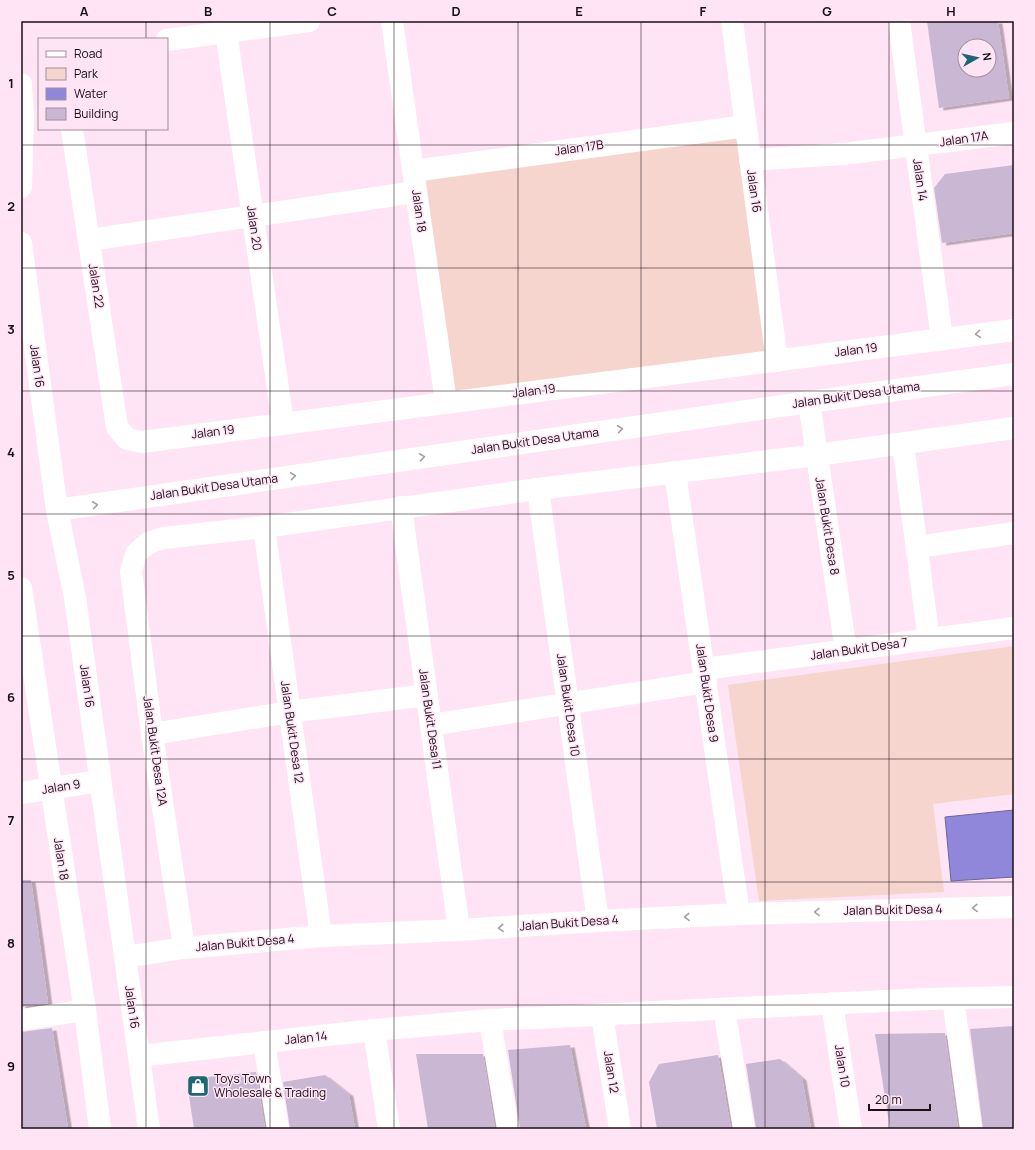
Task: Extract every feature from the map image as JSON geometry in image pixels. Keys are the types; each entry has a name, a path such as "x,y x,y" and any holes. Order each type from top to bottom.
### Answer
{"street":[{"path":"168,40 309,21"},
{"name":"Jalan 18","path":"392,21 446,402"},
{"name":"Jalan 16","path":"732,21 777,361"},
{"name":"Jalan 14","path":"899,21 942,339"},
{"name":"Jalan 20","path":"226,32 283,423"},
{"path":"21,84 23,115 21,187"},
{"name":"Jalan 17B","path":"413,170 746,126"},
{"name":"Jalan 22","path":"72,130 118,427 127,439"},
{"name":"Jalan 17A","path":"750,160 843,154 1014,133"},
{"path":"89,240 416,192"},
{"name":"Jalan 16","path":"21,243 57,510 75,598 149,1129"},
{"name":"Jalan 19","path":"127,439 142,442 1014,330"},
{"name":"Jalan Bukit Desa Utama","path":"57,510 1014,374"},
{"name":"Jalan Bukit Desa 8","path":"809,402 846,651"},
{"path":"264,527 401,507 903,444 1014,428"},
{"path":"903,444 929,640"},
{"name":"Jalan Bukit Desa 9","path":"676,472 739,914"},
{"name":"Jalan Bukit Desa 10","path":"538,489 598,921"},
{"name":"Jalan Bukit Desa 11","path":"401,507 460,930"},
{"name":"Jalan Bukit Desa 12A","path":"184,948 152,734 131,571 136,554 148,543 164,538 264,527"},
{"name":"Jalan Bukit Desa 12","path":"264,527 321,936"},
{"path":"917,547 1014,533"},
{"name":"Jalan 18","path":"21,588 50,788 85,1010 100,1129"},
{"name":"Jalan Bukit Desa 7","path":"431,725 567,703 705,676 846,651 1014,628"},
{"path":"152,734 290,712 427,695"},
{"name":"Jalan 9","path":"21,793 100,781"},
{"name":"Jalan Bukit Desa 4","path":"125,957 184,948 321,936 460,930 739,914 1014,907"},
{"name":"Jalan 14","path":"139,1056 374,1030 490,1020 953,998 1014,997"},
{"path":"953,998 971,1129"},
{"name":"Jalan 10","path":"832,1004 852,1129"},
{"path":"724,1009 744,1129"},
{"path":"21,1020 85,1010"},
{"name":"Jalan 12","path":"602,1015 620,1129"},
{"path":"490,1020 508,1129"},
{"path":"374,1030 389,1129"},
{"path":"264,1042 278,1129"}],"green space":[{"path":"746,126 777,361 446,402 413,171"},
{"path":"1014,646 1014,794 933,804 944,892 759,901 728,685"}],"water":[{"path":"1014,810 1014,877 951,881 945,817"}],"building":[{"path":"927,21 998,21 1009,98 939,108"},
{"path":"1014,165 1014,233 942,243 934,188 945,174"},
{"path":"21,880 31,880 48,1003 21,1007"},
{"path":"1014,1026 1014,1129 983,1129 970,1029"},
{"path":"52,1028 68,1129 21,1129 21,1032"},
{"path":"945,1033 958,1129 890,1129 875,1034"},
{"path":"570,1045 586,1129 520,1129 508,1050"},
{"path":"416,1054 483,1054 495,1129 428,1129"},
{"path":"718,1055 731,1129 657,1129 649,1082 659,1064"},
{"path":"780,1059 802,1078 811,1129 756,1129 746,1064"},
{"path":"256,1072 265,1129 194,1129 188,1089 199,1078"},
{"path":"325,1075 349,1094 355,1129 290,1129 283,1082"}],"place":[{"name":"Toys Town Wholesale & Trading","path":"198,1086"}]}
